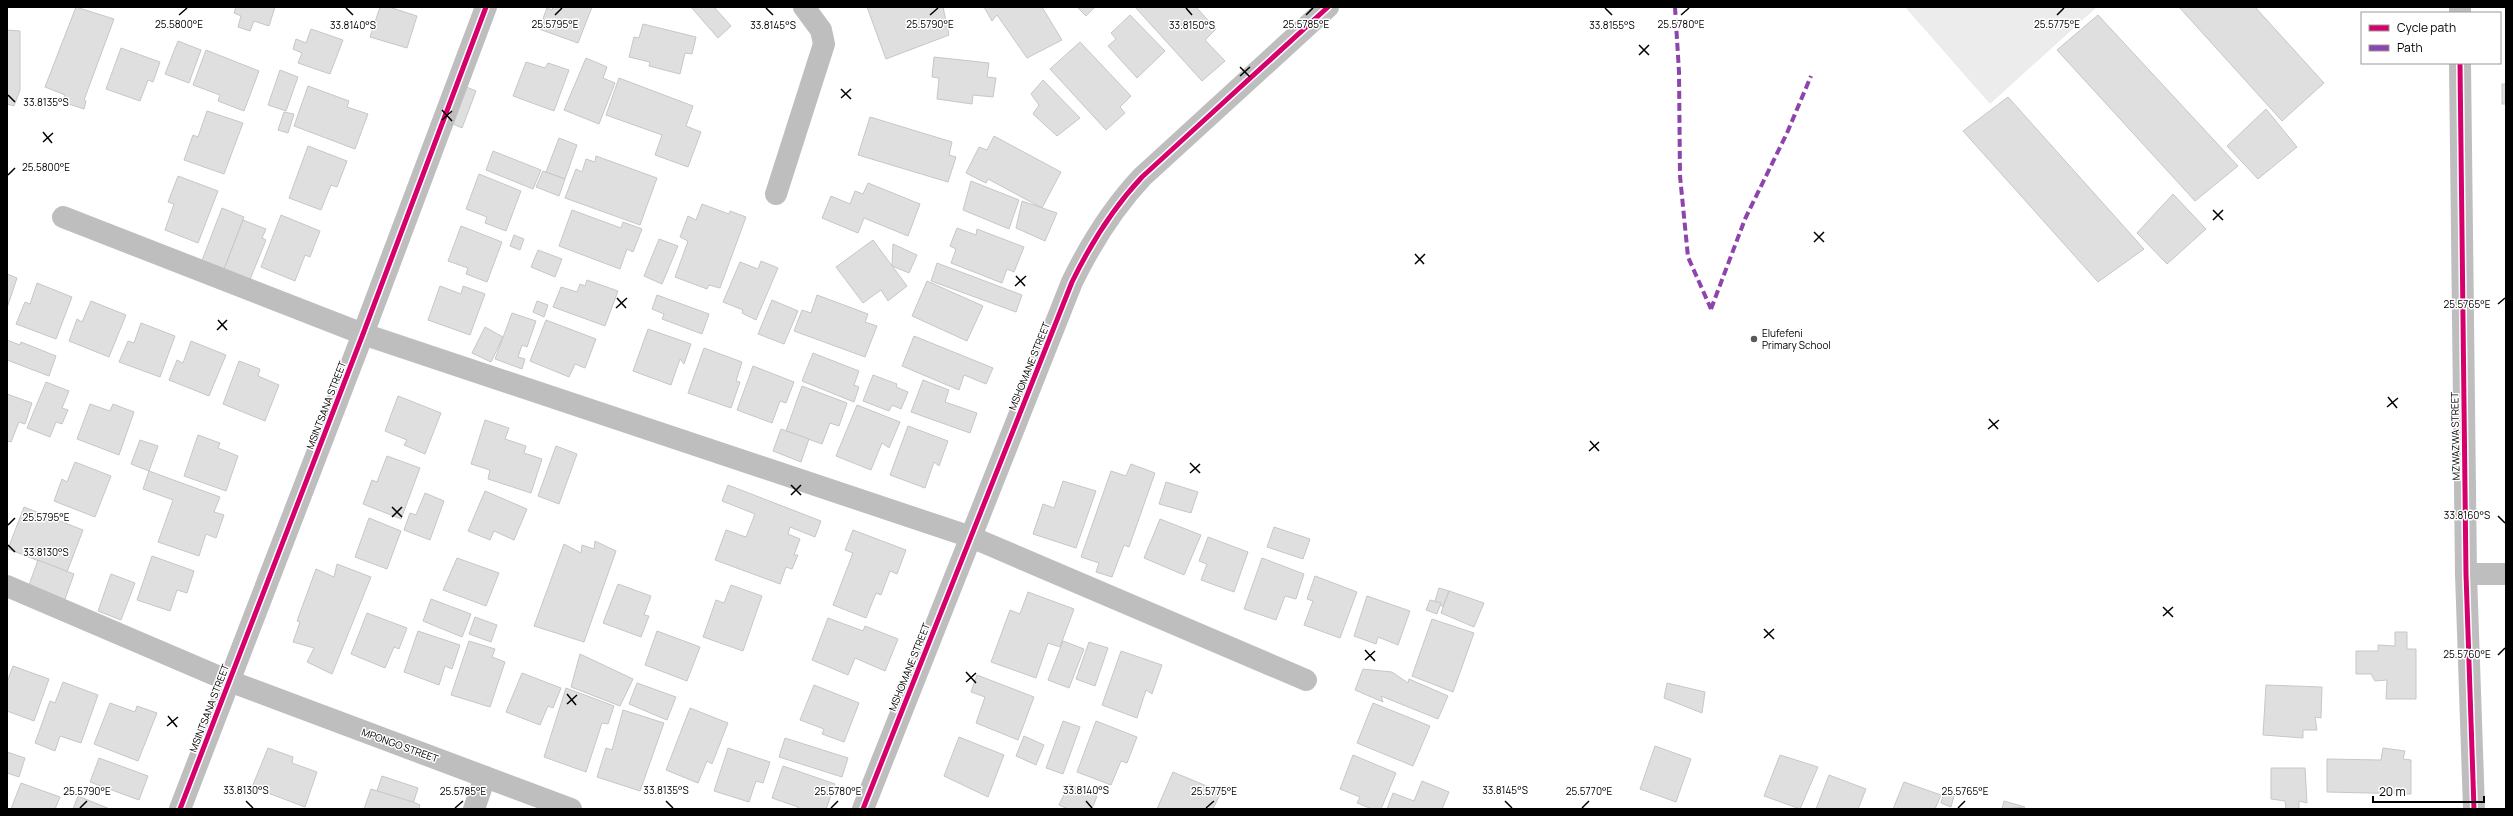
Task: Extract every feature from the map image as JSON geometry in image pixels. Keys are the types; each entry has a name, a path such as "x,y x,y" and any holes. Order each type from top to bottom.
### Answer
{"street":[{"name":"MSINTSANA STREET","path":"180,809 364,334 486,7"},
{"path":"776,194 824,44 821,30 804,7"},
{"name":"MSHOMANE STREET","path":"863,809 1072,282 1104,223 1120,200 1142,177 1328,7"},
{"name":"MZWAZWA STREET","path":"2460,64 2466,574 2474,809"},
{"path":"63,217 364,334 971,537 1306,680"},
{"path":"2466,574 2506,574"},
{"name":"MPONGO STREET","path":"7,586 229,681 571,809"},
{"path":"474,809 486,777"}],"shaded area":[{"path":"1905,7 2097,7 1990,104"}],"building":[{"path":"76,7 114,19 84,100 86,101 84,109 63,102 65,95 45,87"},
{"path":"236,7 275,7 269,26 254,21 250,31 238,27 241,16 234,13"},
{"path":"380,7 389,7 417,16 407,48 370,37"},
{"path":"553,7 592,7 578,43 539,29 547,8 552,10"},
{"path":"691,7 714,7 731,26 718,38"},
{"path":"867,7 943,7 949,35 886,59"},
{"path":"984,7 1042,7 1062,40 1027,58 997,15 992,21"},
{"path":"1077,7 1095,7 1086,16"},
{"path":"1135,7 1196,7 1216,29 1205,40 1225,61 1202,81"},
{"path":"2179,7 2255,7 2324,83 2282,121"},
{"path":"1130,15 1165,51 1137,78 1108,46 1116,39 1111,33"},
{"path":"2098,15 2238,166 2195,201 2057,50"},
{"path":"643,24 696,37 692,54 685,53 680,74 649,66 650,62 629,57 634,37 639,38"},
{"path":"311,29 343,40 330,74 298,63 302,53 293,49 296,39 306,43"},
{"path":"7,30 20,31 20,90 14,106 7,104"},
{"path":"178,41 201,50 189,83 165,74"},
{"path":"1080,42 1131,96 1120,107 1125,113 1106,130 1050,69"},
{"path":"121,48 160,62 153,82 148,80 140,101 106,89"},
{"path":"206,50 259,71 244,111 218,101 220,95 193,85"},
{"path":"934,57 989,63 987,77 996,78 993,97 973,95 972,104 937,99 939,78 932,77"},
{"path":"586,58 607,67 603,78 615,83 599,124 564,110"},
{"path":"526,62 545,68 548,63 569,70 554,111 513,96"},
{"path":"280,70 298,77 286,111 268,105"},
{"path":"619,78 693,106 686,126 701,132 688,167 655,155 662,135 606,115"},
{"path":"1043,80 1080,118 1057,136 1033,114 1039,105 1031,94"},
{"path":"2502,84 2506,84 2506,104 2502,104"},
{"path":"308,86 349,101 347,107 368,114 355,149 294,126"},
{"path":"464,86 476,91 462,128 451,123"},
{"path":"2008,97 2144,249 2098,282 1963,131"},
{"path":"2266,109 2297,147 2258,179 2227,146"},
{"path":"207,111 243,123 224,174 184,160 193,135 198,137"},
{"path":"284,112 294,114 288,133 278,130"},
{"path":"870,117 952,142 949,155 956,157 948,182 858,155"},
{"path":"994,136 1061,172 1042,208 988,179 986,183 966,173 979,147 987,150"},
{"path":"559,138 577,145 565,179 546,172"},
{"path":"308,146 347,161 337,187 331,185 321,210 289,198"},
{"path":"493,151 541,170 533,189 486,170"},
{"path":"596,156 657,178 640,225 565,198 576,169 582,172 586,159 595,162"},
{"path":"543,171 565,179 559,196 536,187"},
{"path":"479,174 521,191 506,231 485,223 487,217 466,209"},
{"path":"178,176 218,191 198,243 165,230 174,204 168,202"},
{"path":"971,181 1019,200 1009,229 963,210"},
{"path":"868,183 920,204 908,236 864,218 858,233 822,218 831,196 850,204 855,191 863,194"},
{"path":"2173,194 2206,229 2167,264 2137,233"},
{"path":"1022,201 1057,213 1045,241 1016,228"},
{"path":"702,204 729,214 730,211 746,217 720,288 709,285 707,289 675,277 688,241 680,237 688,216 696,220"},
{"path":"222,208 244,217 223,272 201,263"},
{"path":"572,210 621,228 623,222 642,229 633,252 627,249 620,269 559,246"},
{"path":"281,215 320,231 310,257 305,255 295,281 261,267"},
{"path":"243,220 266,229 262,238 266,240 249,282 223,272"},
{"path":"461,226 502,242 487,282 466,274 468,268 448,261"},
{"path":"957,228 976,235 977,229 1024,247 1014,272 1007,269 1002,283 951,263 956,249 950,246"},
{"path":"514,235 524,239 520,250 510,246"},
{"path":"659,239 678,246 662,284 644,276"},
{"path":"873,240 907,286 888,301 881,290 863,303 836,267"},
{"path":"893,244 917,255 909,273 892,266"},
{"path":"538,250 562,259 555,277 531,267"},
{"path":"761,261 778,268 756,320 742,313 743,310 723,302 740,262 758,269"},
{"path":"937,263 1022,295 1016,312 931,281"},
{"path":"7,274 17,278 7,308"},
{"path":"587,280 618,291 605,326 553,307 561,287 577,292 580,284 585,286"},
{"path":"927,281 983,306 967,341 912,316"},
{"path":"37,283 72,297 56,339 16,324 25,302 30,304"},
{"path":"440,286 461,294 463,286 485,294 470,335 428,320"},
{"path":"657,295 709,314 702,334 662,319 664,314 652,309"},
{"path":"817,295 868,314 865,322 877,326 865,357 794,331 802,310 811,313"},
{"path":"772,300 798,311 784,344 758,334"},
{"path":"91,301 126,315 109,357 69,341 77,319 82,322"},
{"path":"537,301 548,305 544,317 533,312"},
{"path":"512,313 536,321 527,347 522,345 518,357 525,359 522,369 495,359"},
{"path":"546,320 596,339 585,368 575,364 569,377 530,361"},
{"path":"141,323 175,336 160,377 119,362 128,341 134,343"},
{"path":"485,327 503,337 491,362 472,353"},
{"path":"648,329 691,344 684,364 680,359 671,385 633,371"},
{"path":"914,336 993,368 986,384 964,375 959,390 902,366"},
{"path":"7,340 20,345 21,342 56,356 49,376 7,360"},
{"path":"191,341 226,355 209,396 169,380 177,360 183,363"},
{"path":"704,348 742,362 736,381 740,382 731,408 688,393"},
{"path":"813,353 859,371 854,385 859,387 854,402 802,381"},
{"path":"239,361 260,369 258,376 279,385 265,421 223,404"},
{"path":"753,366 794,382 786,403 780,401 772,423 737,410"},
{"path":"873,375 897,384 896,387 908,392 901,409 892,405 889,411 863,401"},
{"path":"923,380 949,390 945,402 977,413 970,433 911,412"},
{"path":"46,382 69,391 62,408 68,410 62,424 56,422 50,437 27,428"},
{"path":"802,386 847,403 839,426 830,423 822,444 786,431"},
{"path":"7,394 32,403 25,424 19,422 11,442 7,441"},
{"path":"398,396 441,413 425,454 404,445 407,440 385,431"},
{"path":"90,404 110,411 113,404 134,412 119,455 77,439"},
{"path":"857,405 900,422 889,448 882,443 871,470 836,456"},
{"path":"485,420 509,428 505,439 526,446 524,453 542,459 531,493 488,479 490,470 471,464"},
{"path":"908,426 948,441 939,466 934,462 925,488 890,475"},
{"path":"781,429 809,439 801,462 773,451"},
{"path":"198,435 220,443 218,448 238,456 226,491 184,476"},
{"path":"140,440 158,446 149,471 131,464"},
{"path":"556,446 577,454 559,504 538,496"},
{"path":"387,456 420,468 401,519 363,504 372,480 377,482"},
{"path":"75,462 111,476 95,517 54,501 62,479 67,482"},
{"path":"1131,464 1155,473 1129,547 1124,545 1112,577 1096,572 1099,563 1081,557 1111,471 1126,476"},
{"path":"149,471 220,497 214,512 224,515 216,538 206,534 199,556 158,542 173,500 143,489"},
{"path":"1063,481 1096,491 1076,548 1033,534 1043,504 1054,508"},
{"path":"1166,482 1198,492 1191,513 1159,504"},
{"path":"728,485 821,521 815,537 790,527 788,534 800,539 794,555 798,555 792,569 786,567 780,584 715,560 726,530 746,537 755,514 722,501"},
{"path":"485,491 527,509 514,540 494,531 490,540 468,531"},
{"path":"425,493 444,501 430,540 404,530 410,513 416,515"},
{"path":"24,507 83,530 67,572 8,549"},
{"path":"369,518 401,531 387,569 355,557"},
{"path":"1160,519 1201,535 1184,575 1144,558"},
{"path":"1274,527 1310,539 1303,559 1267,547"},
{"path":"853,530 906,550 897,574 890,571 881,595 876,593 866,618 833,605 853,553 845,550"},
{"path":"1208,537 1248,552 1234,592 1201,580 1207,564 1199,561"},
{"path":"595,541 616,551 584,642 534,626 564,544 581,553 582,545 594,549"},
{"path":"152,556 194,571 187,593 177,590 170,611 137,600"},
{"path":"457,558 499,573 486,606 443,590"},
{"path":"1262,558 1304,574 1296,599 1285,596 1276,620 1244,609"},
{"path":"38,560 74,574 64,602 28,588"},
{"path":"337,564 371,577 332,674 307,662 314,648 293,642 300,622 297,621 316,569 334,577"},
{"path":"111,574 135,583 121,620 98,611"},
{"path":"1315,576 1357,592 1340,638 1304,625 1313,601 1307,599"},
{"path":"618,584 651,596 644,615 649,616 641,637 603,623"},
{"path":"731,585 762,596 743,651 703,637 716,600 724,603"},
{"path":"1439,588 1449,591 1443,607 1435,601"},
{"path":"1449,591 1484,603 1474,627 1441,613"},
{"path":"1028,592 1074,609 1060,647 1048,643 1036,678 991,662 1010,610 1020,614"},
{"path":"1367,596 1410,611 1398,645 1378,637 1376,644 1354,636"},
{"path":"431,599 471,614 462,637 423,621"},
{"path":"1430,600 1441,603 1437,614 1426,610"},
{"path":"367,613 407,628 399,649 394,647 385,668 351,654"},
{"path":"475,617 497,625 491,642 469,634"},
{"path":"828,618 863,631 865,626 898,639 885,671 855,658 848,675 812,660"},
{"path":"1432,619 1474,633 1453,692 1412,676"},
{"path":"418,631 460,645 452,669 445,666 439,685 404,672"},
{"path":"657,631 700,647 687,681 645,665"},
{"path":"2395,632 2407,632 2407,649 2416,649 2416,699 2386,699 2387,680 2375,681 2371,674 2356,674 2356,651 2378,651 2378,645 2395,646"},
{"path":"469,641 495,649 492,657 505,662 490,707 451,695"},
{"path":"1063,641 1084,649 1069,688 1048,680"},
{"path":"1089,642 1108,648 1095,686 1076,679"},
{"path":"1121,651 1162,665 1152,694 1146,690 1137,718 1102,705"},
{"path":"580,654 633,679 620,706 571,687"},
{"path":"13,666 49,679 34,721 7,711 7,682"},
{"path":"1363,669 1392,672 1408,683 1409,679 1448,696 1438,719 1381,696 1383,702 1355,690"},
{"path":"522,673 561,688 553,708 548,706 540,725 506,712"},
{"path":"977,675 1034,697 1018,740 976,723 985,697 971,692"},
{"path":"63,682 98,695 81,743 60,736 55,751 35,743 50,701 55,703"},
{"path":"637,683 676,697 667,720 629,704"},
{"path":"1667,683 1705,692 1702,713 1664,698"},
{"path":"814,685 859,703 844,742 822,734 824,729 800,720"},
{"path":"2266,685 2322,687 2321,718 2315,717 2317,730 2303,730 2303,738 2263,735"},
{"path":"566,688 614,706 608,724 602,723 586,772 544,757"},
{"path":"110,703 135,712 137,706 157,713 138,761 94,744"},
{"path":"1373,703 1430,726 1413,766 1357,743"},
{"path":"690,708 728,723 712,764 707,761 698,783 666,770"},
{"path":"623,710 664,723 640,791 597,777 606,748 612,750"},
{"path":"1063,721 1080,727 1063,774 1046,768"},
{"path":"1096,721 1137,737 1127,763 1121,761 1111,785 1077,772"},
{"path":"1024,736 1044,745 1036,765 1016,756"},
{"path":"959,737 1004,755 988,797 944,776"},
{"path":"785,738 848,758 842,777 779,757"},
{"path":"1655,746 1691,759 1676,802 1640,789"},
{"path":"268,748 293,757 292,763 317,772 305,807 252,787"},
{"path":"728,748 770,762 763,783 756,781 749,802 714,791"},
{"path":"2383,748 2405,751 2403,759 2411,760 2411,794 2327,792 2327,759 2381,760"},
{"path":"7,752 25,758 19,777 7,773"},
{"path":"1353,755 1396,773 1381,809 1372,809 1357,803 1360,797 1340,789"},
{"path":"1780,755 1818,767 1800,809 1764,796"},
{"path":"99,758 148,776 139,800 90,782"},
{"path":"783,766 835,784 826,809 797,809 798,807 772,798"},
{"path":"2271,768 2305,768 2307,803 2299,801 2299,809 2286,809 2285,801 2271,799"},
{"path":"1173,772 1221,792 1213,809 1157,809"},
{"path":"1829,775 1866,789 1858,809 1816,809"},
{"path":"382,776 418,788 413,804 377,791"},
{"path":"1422,781 1449,792 1442,809 1387,809 1393,793 1414,801"},
{"path":"1904,782 1941,795 1935,809 1893,809"},
{"path":"21,783 60,797 55,809 11,809"},
{"path":"1069,784 1097,796 1092,809 1068,809 1059,805"},
{"path":"371,789 413,802 420,805 419,809 364,809"},
{"path":"1944,792 1954,796 1951,807 1941,803"},
{"path":"78,796 110,809 73,809"},
{"path":"2004,801 2025,807 2002,809"}],"marked path":[{"path":"1675,7 1679,72 1680,176 1688,257 1711,309"},
{"path":"1711,309 1745,219 1787,133 1811,76"}],"cycle path":[{"path":"180,809 363,334 486,7"},
{"path":"863,809 1072,282 1095,240 1121,201 1142,177 1328,7"},
{"path":"2460,64 2466,574 2474,809"}],"place":[{"name":"Elufefeni Primary School","path":"1754,339"}]}
